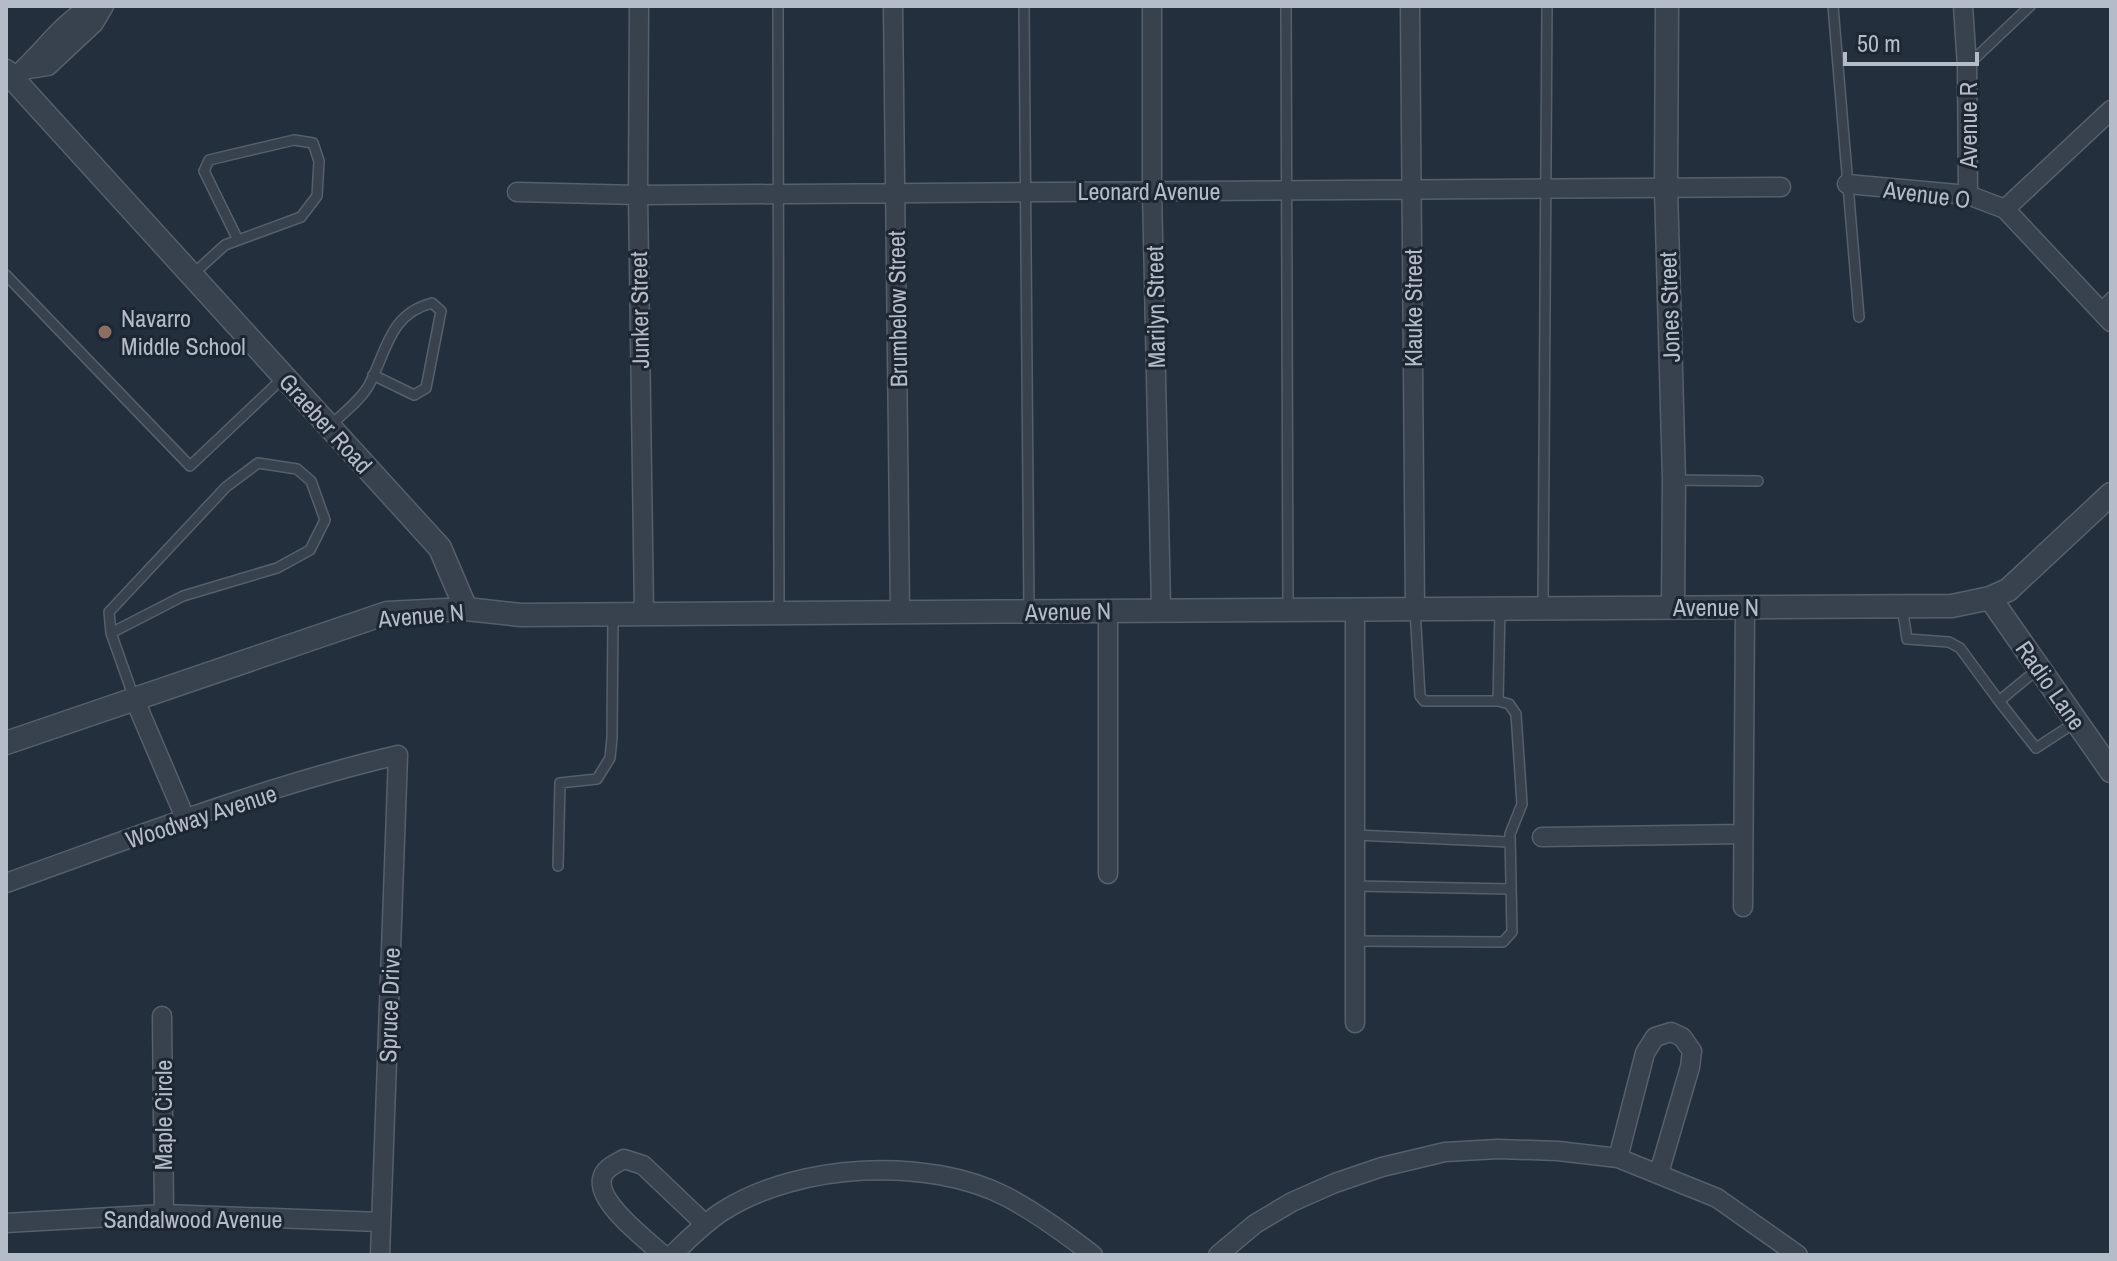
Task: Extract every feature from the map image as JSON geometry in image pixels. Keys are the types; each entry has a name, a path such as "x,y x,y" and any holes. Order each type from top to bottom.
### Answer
{"street":[{"path":"12,76 82,11 92,6"},
{"path":"12,76 48,66 94,23 104,6"},
{"name":"Junker Street","path":"639,6 638,195 644,614"},
{"name":"Brumbelow Street","path":"893,6 900,613"},
{"name":"Marilyn Street","path":"1152,6 1152,191 1161,608"},
{"name":"Klauke Street","path":"1410,6 1415,609"},
{"name":"Jones Street","path":"1667,6 1666,188 1674,480 1673,607"},
{"name":"Avenue R","path":"1963,6 1967,66 1968,195"},
{"name":"Graeber Road","path":"12,76 440,548 466,609"},
{"name":"Avenue O","path":"1847,184 1968,195 2005,209 2111,110"},
{"name":"Leonard Avenue","path":"517,192 638,195 1781,187"},
{"path":"2005,209 2107,309"},
{"name":"Avenue N","path":"6,743 387,613 466,609 521,615 1029,612 1161,608 1952,606 1990,598 2008,590 2108,496"},
{"name":"Radio Lane","path":"1990,598 2111,771"},
{"path":"1743,907 1745,607"},
{"path":"1355,609 1355,1023"},
{"path":"1108,611 1108,874"},
{"path":"134,698 186,820"},
{"name":"Woodway Avenue","path":"6,883 186,820 360,764 398,755"},
{"name":"Spruce Drive","path":"380,1255 398,755"},
{"path":"1542,837 1743,834"},
{"name":"Maple Circle","path":"162,1016 164,1214"},
{"path":"1618,1158 1645,1053 1655,1037 1671,1032 1682,1037 1692,1051 1659,1173"},
{"path":"1218,1255 1255,1224 1292,1202 1335,1183 1382,1167 1445,1152 1498,1149 1558,1151 1618,1158 1717,1198 1798,1255"},
{"path":"663,1255 611,1206 603,1192 602,1178 609,1167 624,1159 643,1165 705,1224"},
{"path":"672,1255 726,1209 771,1187 824,1175 873,1170 931,1174 974,1184 1005,1196 1050,1223 1093,1255"},
{"name":"Sandalwood Avenue","path":"6,1223 164,1214 380,1222"}],"lane":[{"path":"778,6 779,613"},
{"path":"1024,6 1029,612"},
{"path":"1286,6 1288,610"},
{"path":"1543,608 1547,6"},
{"path":"1833,6 1859,317"},
{"path":"1967,66 2030,6"},
{"path":"192,275 225,245 301,217 317,196 319,161 313,143 294,140 209,160 204,171 238,240"},
{"path":"6,275 190,466 284,377"},
{"path":"330,426 368,388 373,375 395,327 415,307 432,303 441,311 426,388 414,395 373,375"},
{"path":"111,633 183,596 277,568 310,550 325,520 311,481 297,469 258,463 226,487 109,612 111,633 134,698"},
{"path":"1674,480 1758,481"},
{"path":"1902,606 1907,639 1949,642 1960,648 2036,748 2076,722"},
{"path":"1355,941 1503,942 1512,932 1510,834 1522,804 1516,714 1509,704 1498,701 1424,701 1420,696 1415,609"},
{"path":"1498,701 1500,609"},
{"path":"558,866 560,783 597,779 610,758 613,614"},
{"path":"1999,701 2039,668"},
{"path":"1355,835 1510,842"},
{"path":"1355,886 1511,889"}],"place":[{"name":"Navarro Middle School","path":"105,332"}]}
